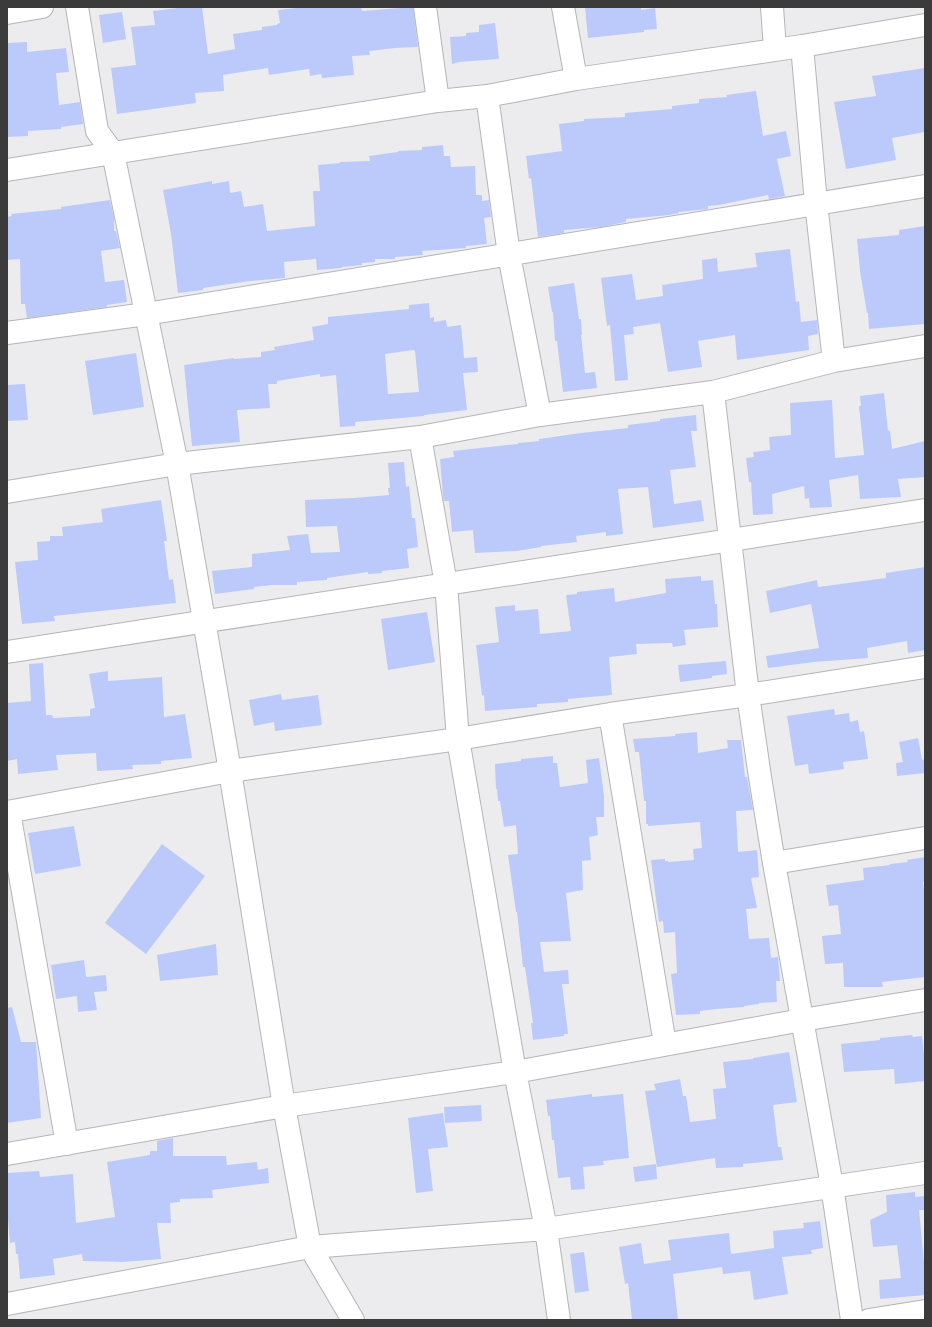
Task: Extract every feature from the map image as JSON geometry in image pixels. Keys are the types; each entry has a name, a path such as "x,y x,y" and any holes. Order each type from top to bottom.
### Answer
{"street":[{"path":"7,13 42,7"},
{"path":"77,7 97,130 112,153 177,464 230,771 284,1106 310,1247 353,1320"},
{"path":"425,7 438,101"},
{"path":"563,7 576,79"},
{"path":"772,7 776,49"},
{"path":"7,170 438,101 487,96 576,79 802,46 921,19"},
{"path":"802,46 816,203 834,361"},
{"path":"487,96 509,255 540,415"},
{"path":"7,332 146,314 925,186"},
{"path":"7,492 177,464 420,437 540,415 713,392 834,361 925,346"},
{"path":"713,392 748,695 774,863 832,1186 852,1320"},
{"path":"420,437 446,584 458,739 515,1072 546,1229 559,1320"},
{"path":"7,652 204,620 730,541 925,510"},
{"path":"67,1144 8,812 230,771 458,739 610,714 748,695 925,667"},
{"path":"610,714 665,1044"},
{"path":"774,863 925,838"},
{"path":"7,1154 284,1106 515,1072 665,1044 925,1000"},
{"path":"7,1304 310,1247 546,1229 925,1173"},
{"path":"870,1320 925,1311"}],"building":[{"path":"186,7 202,7 208,54 235,49 233,34 262,30 262,27 277,25 280,23 278,10 306,7 361,7 362,11 413,7 418,47 369,51 370,55 352,56 354,75 322,78 321,74 310,76 309,69 269,75 268,68 223,75 224,91 195,93 196,103 117,114 111,68 136,65 131,27 155,25 153,11"},
{"path":"585,7 641,7 641,10 655,8 657,29 644,30 644,32 588,38"},
{"path":"122,12 126,39 103,43 99,15"},
{"path":"495,23 499,59 459,62 452,64 450,37 466,36 466,33 479,32 479,25"},
{"path":"27,42 27,52 66,48 69,72 56,73 59,105 80,102 83,124 61,127 61,129 28,131 28,136 7,137 7,43"},
{"path":"925,68 925,132 892,138 896,160 846,169 834,102 876,96 872,76"},
{"path":"756,91 763,136 786,131 791,156 777,159 785,196 769,199 768,195 708,206 708,209 678,212 679,213 669,215 626,219 626,222 601,227 564,230 564,233 538,237 531,178 529,179 526,156 562,151 559,124 584,121 584,119 625,117 625,113 672,109 672,106 699,103 699,99 727,97 726,95"},
{"path":"443,145 444,156 450,156 451,167 475,166 476,195 482,195 482,201 489,200 491,217 484,218 487,244 466,246 466,248 422,251 423,255 395,257 395,259 375,259 375,262 362,263 362,265 342,268 317,270 316,259 284,262 285,278 250,281 178,293 171,234 163,190 212,181 212,184 229,181 230,193 241,191 244,207 263,204 267,231 315,226 313,191 320,191 318,165 340,162 370,161 369,156 398,151 422,150 422,147"},
{"path":"110,200 114,218 114,231 116,231 120,248 101,251 105,282 124,280 127,302 107,305 107,307 27,318 25,304 21,304 20,259 7,260 7,217 12,216 11,214 61,209 61,207"},
{"path":"925,226 925,324 869,329 868,313 860,271 857,239 899,235 899,230"},
{"path":"790,249 796,302 799,301 801,322 817,320 818,334 808,336 809,350 737,360 735,335 698,341 702,367 668,372 660,323 633,327 634,334 624,335 628,380 615,381 610,325 607,326 601,278 632,274 636,300 663,296 662,285 703,279 702,260 717,258 718,272 757,267 755,253"},
{"path":"574,283 579,319 581,319 585,373 595,372 597,388 563,392 557,341 555,341 553,312 548,287"},
{"path":"429,303 430,318 434,317 434,322 446,320 447,327 461,325 464,358 477,357 478,372 463,373 467,410 424,416 355,422 355,426 340,427 336,375 320,377 320,374 277,381 277,384 268,384 270,408 237,410 240,442 192,446 184,365 234,358 261,357 261,352 275,350 274,347 314,340 312,327 328,324 328,317 409,309 409,305","holes":["415,351 419,392 388,394 385,354"]},
{"path":"136,353 144,407 93,415 85,361"},
{"path":"25,384 28,420 7,421 7,385"},
{"path":"884,393 888,431 890,430 892,449 925,441 925,477 898,479 901,497 860,499 858,475 829,480 832,507 810,508 809,498 805,499 804,486 772,494 773,514 753,515 751,482 749,482 746,458 754,457 753,452 770,450 769,437 791,435 790,403 832,400 835,458 864,455 859,406 861,406 860,396"},
{"path":"696,415 697,431 691,431 696,467 670,470 674,504 701,500 704,521 653,528 648,487 618,489 623,534 606,536 606,532 576,536 577,542 541,546 517,551 475,553 473,530 452,532 449,501 444,501 443,496 440,459 454,457 453,451 518,444 539,441 539,439 628,428 628,425 660,421 660,419"},
{"path":"404,462 406,487 409,486 412,518 415,518 418,547 407,549 409,568 382,571 382,573 368,574 368,572 327,578 327,580 297,582 297,585 272,585 215,594 212,571 252,567 252,554 290,550 287,536 308,534 311,553 340,552 337,526 306,527 305,500 389,495 388,488 390,488 388,463"},
{"path":"161,500 167,541 164,541 169,580 173,579 176,603 54,616 55,621 22,624 15,562 38,560 37,542 50,541 50,536 63,536 62,527 103,522 101,509"},
{"path":"925,567 925,650 908,653 907,641 867,648 868,658 814,662 768,668 766,656 819,648 811,604 770,613 766,591 817,580 818,587 886,578 886,573"},
{"path":"701,576 701,581 713,580 715,604 717,604 718,627 684,630 686,645 673,647 672,643 636,644 637,654 609,657 612,695 568,699 568,702 537,704 537,707 485,711 476,645 499,642 495,607 515,605 515,611 538,609 540,634 571,631 566,595 577,594 577,592 614,588 615,602 666,593 665,579"},
{"path":"427,612 435,662 388,670 381,619"},
{"path":"726,661 727,674 712,676 712,678 680,682 678,665"},
{"path":"43,663 46,715 52,715 53,718 90,716 90,709 95,708 89,674 108,671 108,681 162,677 164,717 185,714 192,758 161,761 161,764 132,765 133,769 97,771 96,753 56,755 58,770 18,774 17,759 7,761 7,703 31,701 29,664"},
{"path":"281,694 282,700 318,695 322,725 275,731 274,722 254,726 249,700"},
{"path":"834,709 835,715 849,713 850,722 858,720 860,732 864,731 868,759 843,762 844,769 809,774 808,764 795,766 787,716"},
{"path":"697,732 698,753 728,748 727,740 741,740 745,777 747,777 753,810 736,811 738,852 757,850 759,877 751,878 757,908 746,909 749,939 769,938 771,958 778,957 780,981 776,981 777,1002 700,1011 700,1014 676,1015 671,974 677,973 675,932 664,933 663,921 659,922 651,860 665,859 665,861 668,862 694,860 693,849 702,848 700,822 648,826 648,824 646,824 646,801 644,801 639,752 635,752 633,739 675,736 675,734"},
{"path":"918,738 922,760 925,759 925,773 897,776 896,763 903,762 899,742"},
{"path":"553,756 553,763 557,763 560,787 588,783 586,760 599,758 604,796 604,817 596,817 598,835 589,837 591,860 582,861 583,890 566,893 571,941 540,942 544,972 568,970 569,984 562,984 568,1034 564,1034 564,1036 533,1040 531,1023 533,1023 525,967 523,967 517,912 508,855 518,854 516,825 504,827 500,801 498,801 496,789 495,764 521,761 521,759"},
{"path":"74,826 81,866 35,874 28,833"},
{"path":"162,844 205,876 146,954 105,923"},
{"path":"925,857 925,882 923,882 925,898 925,977 882,982 883,987 844,987 843,963 825,964 822,936 841,934 838,905 829,906 826,885 864,880 863,868 908,862 907,860"},
{"path":"216,944 218,975 160,981 157,955"},
{"path":"84,960 86,977 106,975 107,991 94,992 97,1010 78,1012 77,996 56,999 51,965"},
{"path":"12,1007 21,1042 36,1042 41,1118 7,1123 7,1008"},
{"path":"912,1035 913,1037 922,1036 925,1081 895,1084 894,1069 844,1072 841,1044"},
{"path":"789,1052 797,1102 773,1105 778,1147 781,1147 783,1160 743,1164 743,1167 716,1168 715,1158 657,1167 645,1091 656,1090 654,1084 680,1079 683,1096 686,1096 690,1122 716,1119 713,1089 726,1088 723,1062 753,1059"},
{"path":"592,1094 592,1097 623,1094 629,1158 603,1161 604,1165 583,1167 585,1189 571,1190 570,1177 558,1178 554,1140 552,1140 550,1116 548,1116 546,1100"},
{"path":"481,1105 482,1121 445,1123 444,1107"},
{"path":"443,1113 448,1147 428,1149 433,1191 416,1193 408,1118"},
{"path":"173,1138 173,1156 226,1156 227,1165 257,1162 258,1170 268,1168 269,1183 212,1190 213,1198 180,1199 180,1202 170,1203 171,1223 157,1223 161,1259 123,1262 83,1261 82,1254 53,1259 55,1275 20,1279 18,1254 16,1254 15,1242 10,1243 7,1207 7,1173 39,1171 40,1177 73,1174 76,1223 115,1217 107,1162 150,1155 150,1151 157,1151 157,1141"},
{"path":"656,1164 657,1179 635,1182 633,1167"},
{"path":"915,1192 915,1197 925,1196 925,1210 919,1210 925,1262 925,1295 880,1299 879,1280 901,1278 897,1245 873,1247 870,1220 887,1212 886,1195"},
{"path":"820,1221 823,1248 811,1250 812,1254 782,1257 788,1294 754,1300 750,1271 723,1274 722,1267 673,1274 678,1320 632,1320 628,1283 625,1284 619,1247 641,1243 644,1264 671,1260 668,1240 729,1233 731,1254 774,1248 773,1231 804,1228 803,1223"},
{"path":"584,1252 589,1291 575,1293 570,1254"}]}
